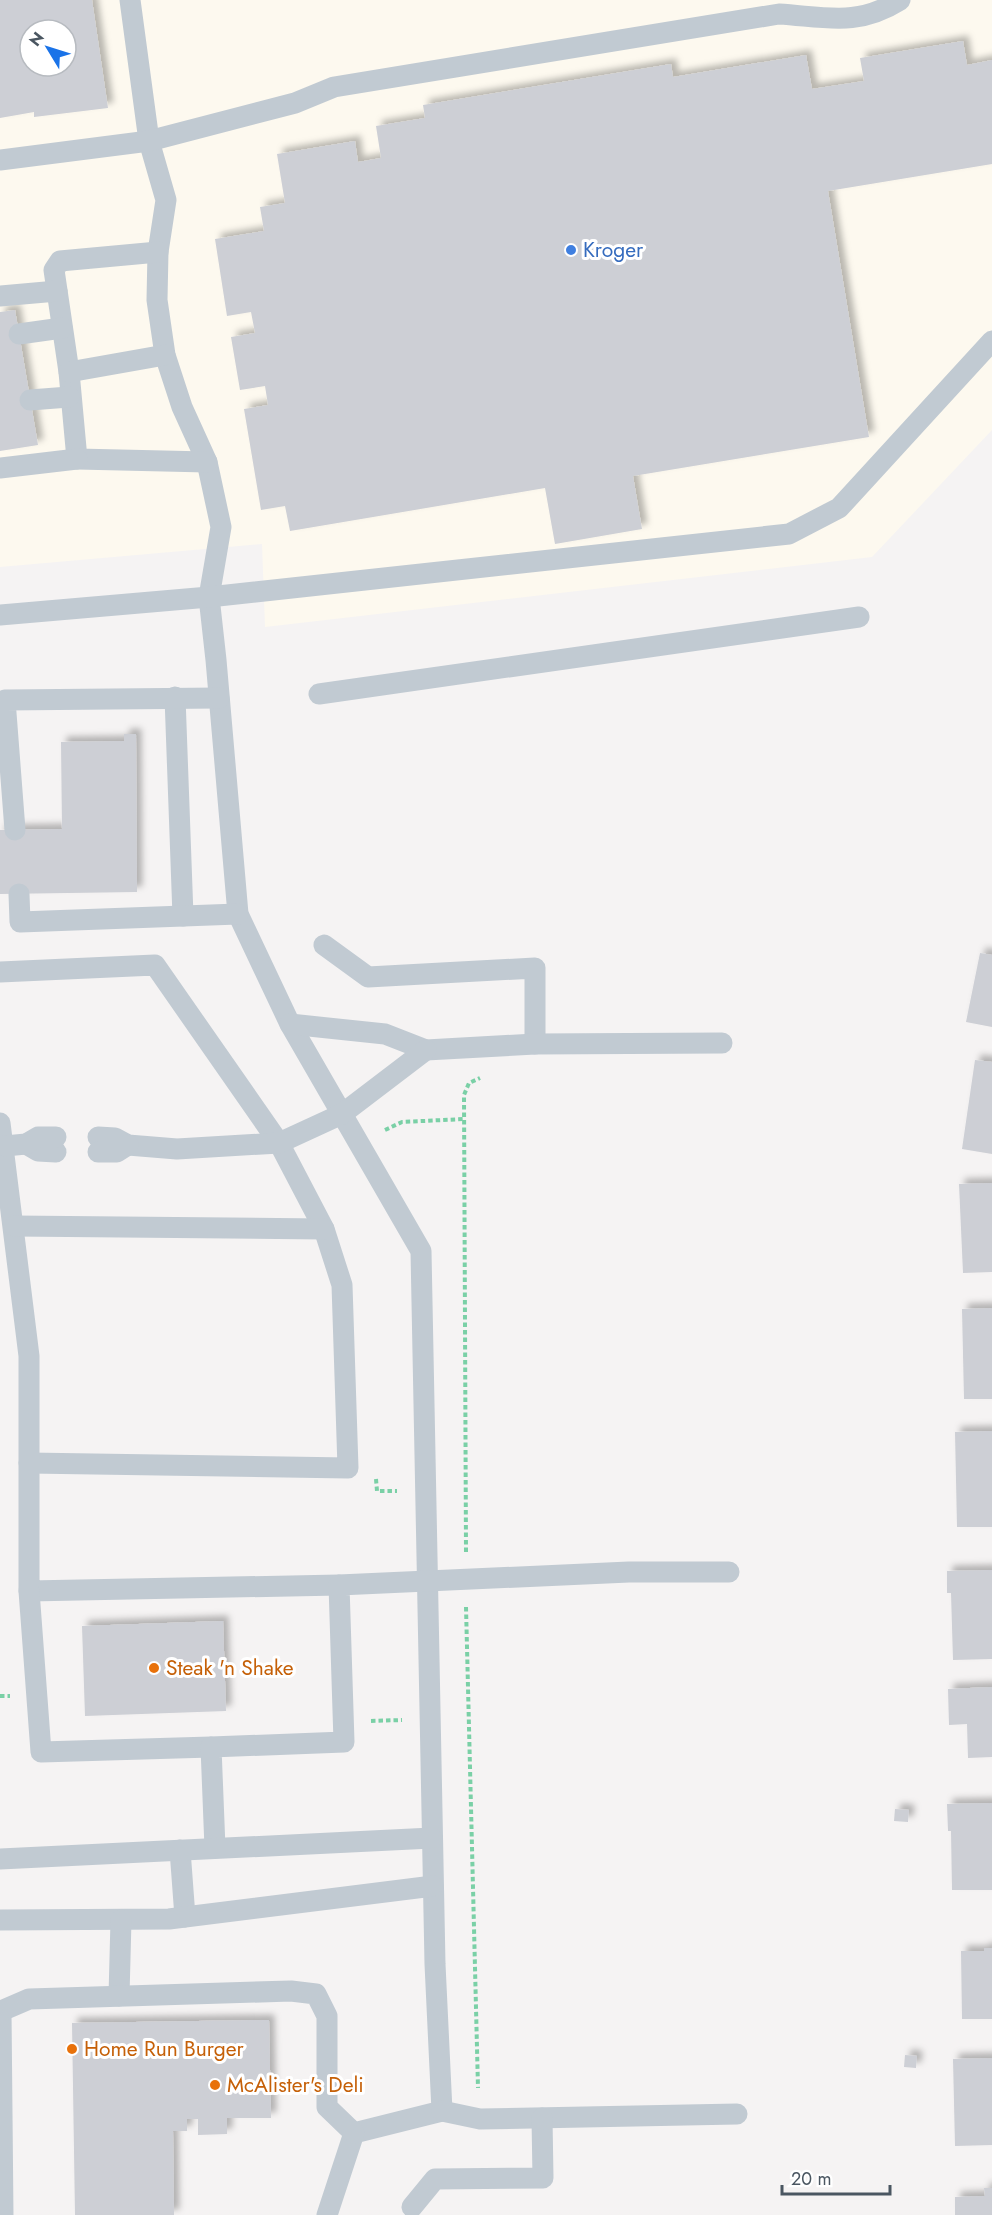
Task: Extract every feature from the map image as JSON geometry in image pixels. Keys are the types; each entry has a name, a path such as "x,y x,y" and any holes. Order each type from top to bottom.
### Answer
{"lane":[{"path":"130,0 149,141 166,200 158,252 158,300 165,355 182,408 207,462 220,527 208,597 237,914 290,1024 421,1251 433,1886 442,2111"},
{"path":"0,159 149,141 295,103 334,87 779,14 788,7 842,20 879,13 900,0"},
{"path":"77,459 69,396 69,372 54,270 60,261 158,252"},
{"path":"0,296 57,291"},
{"path":"19,334 62,328"},
{"path":"0,615 208,597 789,534 838,507 992,341"},
{"path":"69,372 165,355"},
{"path":"30,400 69,396"},
{"path":"0,468 77,459 207,462"},
{"path":"320,694 859,617"},
{"path":"175,697 183,916"},
{"path":"15,830 5,700 219,698"},
{"path":"19,894 20,922 237,914"},
{"path":"324,945 368,977 534,968 535,1044"},
{"path":"0,972 155,965 279,1143 324,1229 342,1286 348,1468 29,1463"},
{"path":"290,1024 385,1034 426,1050 535,1044 722,1043"},
{"path":"98,1144 116,1138 128,1145 177,1149 279,1143 342,1114 426,1050"},
{"path":"0,1124 15,1145 14,1226 29,1356 28,1591 41,1752 344,1742 339,1585"},
{"path":"15,1145 38,1137 56,1144"},
{"path":"14,1226 324,1229"},
{"path":"28,1591 339,1585 629,1572 729,1572"},
{"path":"211,1747 215,1848"},
{"path":"0,1859 432,1838"},
{"path":"0,1847 30,1857"},
{"path":"180,1850 185,1917"},
{"path":"0,1920 121,1920 185,1917 433,1886"},
{"path":"120,1996 121,1920"},
{"path":"3,2215 1,2011 29,1999 291,1991 316,1994 327,2016 327,2107 354,2133"},
{"path":"354,2133 442,2111 480,2119 737,2114"},
{"path":"412,2207 435,2179 543,2178 542,2118"},
{"path":"327,2215 354,2133"}],"path":[{"path":"480,2119 465,1612 467,1578 464,1095 469,1083 482,1076"},
{"path":"359,1144 402,1122 464,1119"},
{"path":"344,1722 430,1720"}],"shaded area":[{"path":"0,0 992,0 992,430 872,557 265,627 262,544 0,567"}],"building":[{"path":"0,0 92,0 108,108 34,117 34,112 0,118"},
{"path":"963,41 967,65 992,60 992,164 828,191 869,437 633,476 642,529 555,544 545,488 290,531 285,506 261,510 244,409 268,405 265,386 240,390 231,337 255,333 251,312 227,316 215,239 264,231 260,207 285,203 277,154 355,141 358,162 381,158 376,126 425,118 423,105 671,64 673,77 806,55 812,89 864,81 860,58"},
{"path":"15,310 38,445 0,451 0,312"},
{"path":"124,734 136,734 137,892 0,894 0,830 62,829 61,742 124,741"},
{"path":"980,953 992,955 992,1027 966,1022"},
{"path":"975,1060 992,1062 992,1154 962,1149"},
{"path":"992,1183 992,1272 963,1273 959,1184"},
{"path":"992,1308 992,1399 964,1399 962,1309"},
{"path":"992,1431 992,1527 957,1527 955,1432"},
{"path":"992,1570 992,1659 953,1660 951,1593 947,1593 947,1571"},
{"name":"Steak 'n Shake","path":"223,1621 226,1711 85,1716 82,1626"},
{"path":"992,1687 992,1757 968,1758 967,1724 949,1725 948,1689"},
{"path":"992,1803 992,1890 952,1890 951,1831 948,1831 947,1804"},
{"path":"895,1809 909,1810 908,1822 894,1821"},
{"path":"984,1948 992,1948 992,2019 962,2019 961,1951 984,1951"},
{"path":"269,2020 271,2118 227,2118 227,2134 198,2135 198,2119 187,2119 187,2131 173,2131 174,2215 75,2215 72,2023"},
{"path":"905,2055 917,2056 916,2068 904,2067"},
{"path":"992,2058 992,2145 955,2146 953,2059"},
{"path":"984,2188 992,2188 992,2215 955,2215 955,2197 985,2196"}],"place":[{"name":"Kroger","path":"571,250"},
{"name":"Steak 'n Shake","path":"154,1668"},
{"name":"Home Run Burger","path":"72,2049"},
{"name":"McAlister's Deli","path":"215,2085"}]}
